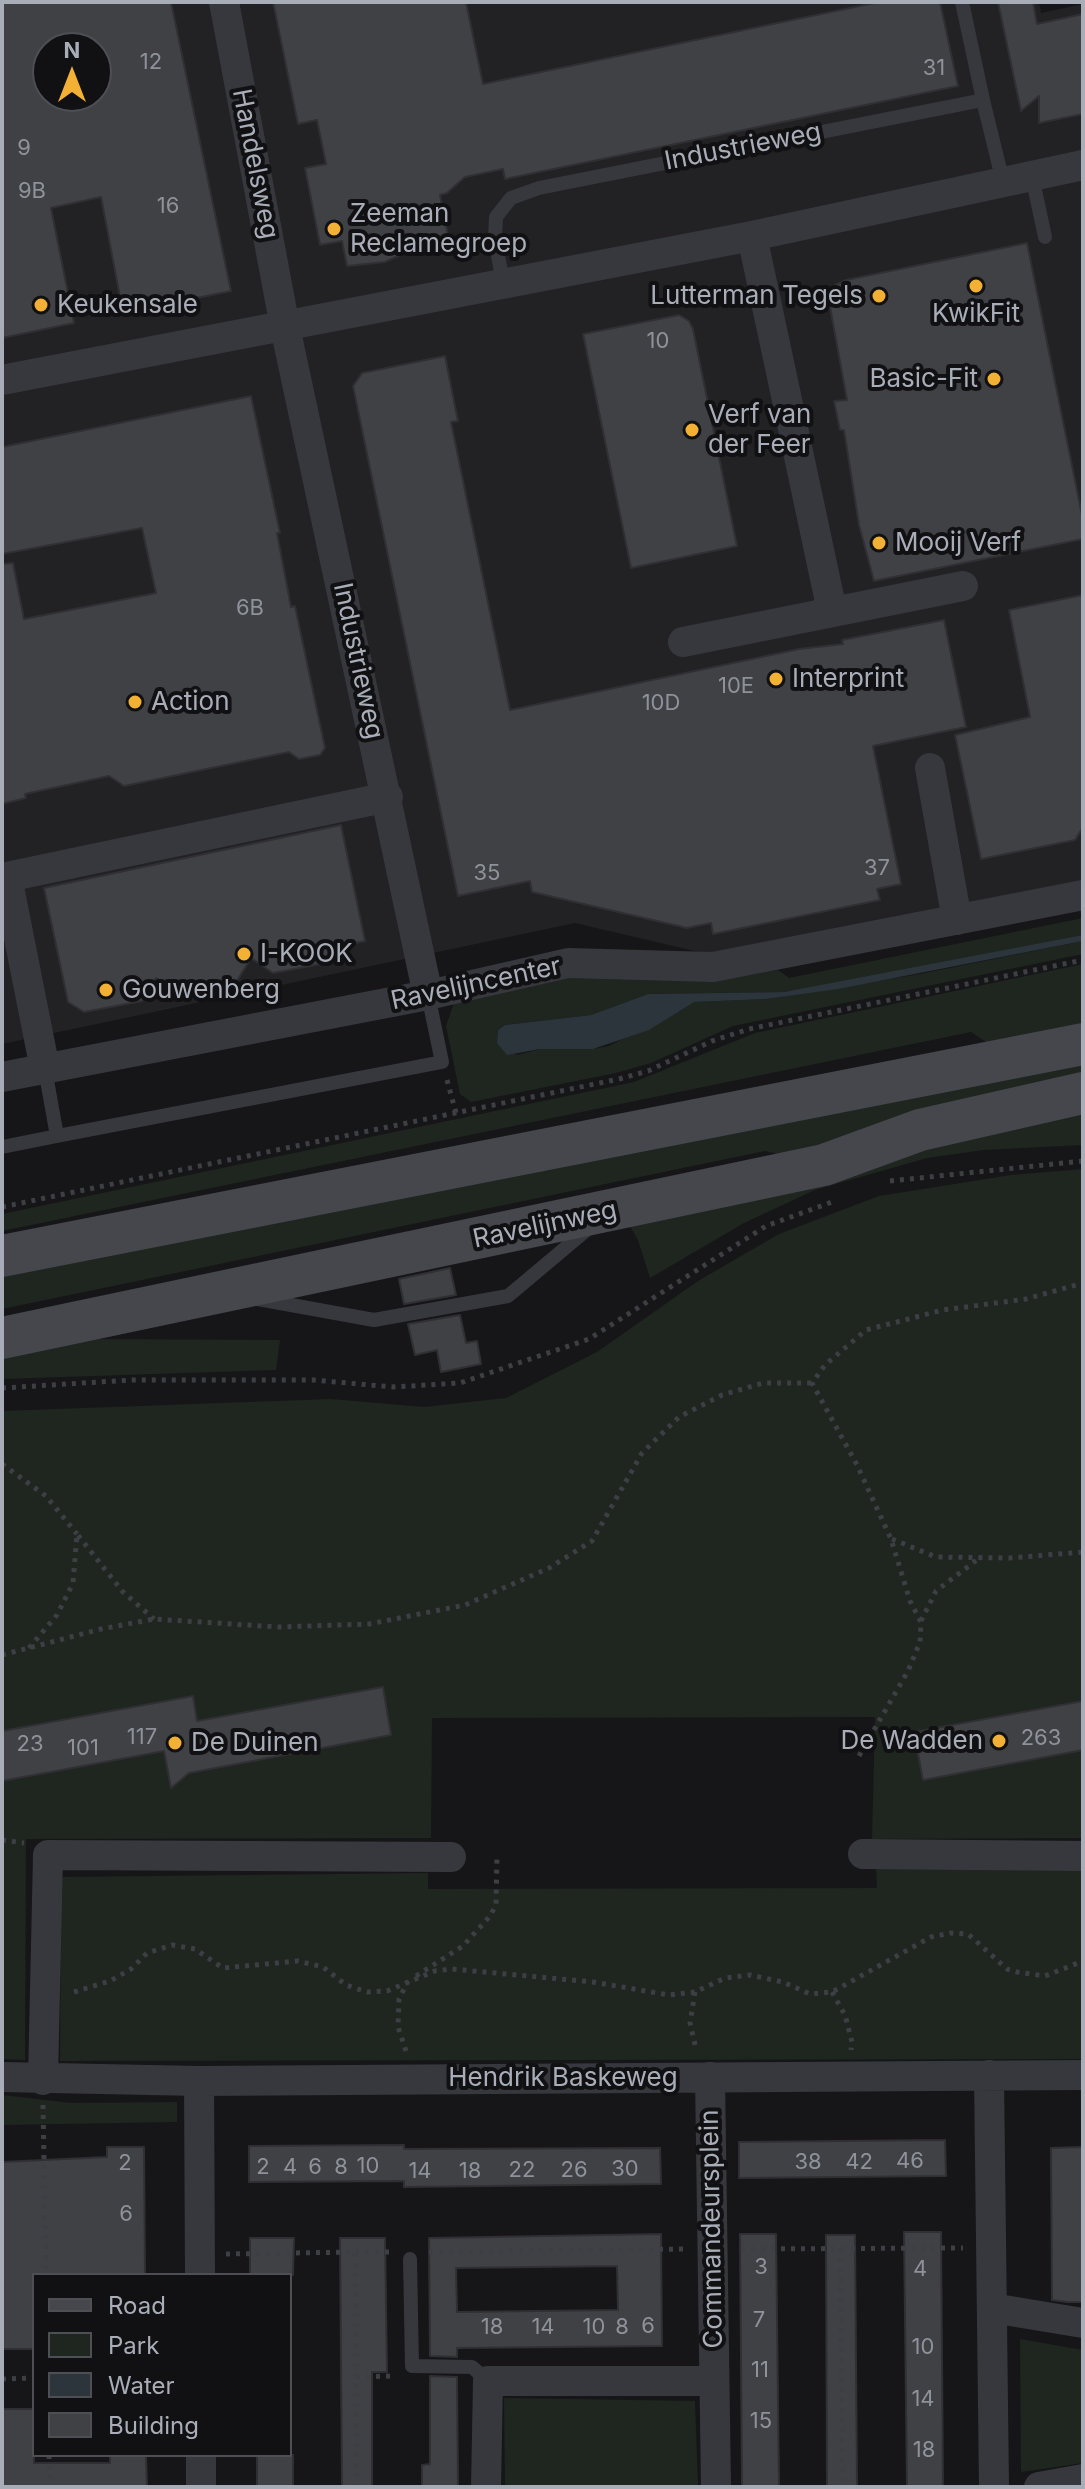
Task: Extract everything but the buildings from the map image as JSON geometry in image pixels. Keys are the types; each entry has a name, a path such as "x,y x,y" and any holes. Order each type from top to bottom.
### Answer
{"main road":[{"path":"2,1256 1083,1044"},
{"name":"Ravelijnweg","path":"2,1338 824,1165 920,1130 1083,1093"}],"street":[{"name":"Handelsweg","path":"224,2 285,327"},
{"path":"2,380 752,236 1083,165"},
{"path":"752,236 832,611"},
{"name":"Industrieweg","path":"285,327 428,995"},
{"path":"683,642 963,586"},
{"path":"930,768 957,920"},
{"path":"45,1069 7,877 388,797"},
{"name":"Ravelijncenter","path":"2,1077 428,995 568,963 713,967 1083,895"},
{"path":"863,1854 1083,1856"},
{"path":"43,2080 48,1855 451,1857"},
{"path":"989,2075 994,2487"},
{"name":"Hendrik Baskeweg","path":"2,2077 199,2081 1083,2075"},
{"name":"Commandeursplein","path":"710,2077 716,2487"},
{"path":"199,2081 200,2265"},
{"path":"992,2308 1083,2323"},
{"path":"486,2487 488,2381"},
{"name":"Commandeursplein","path":"488,2381 714,2381"},
{"path":"201,2457 201,2487"},
{"path":"1039,2487 1083,2479"}],"lane":[{"path":"962,2 983,100 1045,237"},
{"name":"Industrieweg","path":"503,283 495,239 496,217 511,198 539,188 983,100"},
{"path":"2,1147 442,1062 428,995"},
{"path":"45,1069 57,1136"},
{"path":"219,1291 374,1320 508,1296 606,1213"},
{"path":"410,2259 412,2366"},
{"name":"Commandeursplein","path":"412,2366 472,2367 488,2381"}],"path":[{"path":"2,1207 648,1071 712,1041 749,1029 1083,960"},
{"path":"442,1062 456,1113"},
{"path":"879,1185 893,1180 1083,1161"},
{"path":"2,1388 132,1380 313,1380 393,1387 460,1383 589,1339 766,1226 836,1200"},
{"path":"812,1383 825,1365 866,1330 943,1310 1026,1299 1083,1283"},
{"path":"2,1655 101,1629 154,1619 278,1627 369,1624 465,1605 549,1568 592,1541 642,1453 679,1417 722,1395 763,1383 812,1383"},
{"path":"812,1383 857,1465 891,1539 910,1601 921,1622"},
{"path":"2,1464 46,1496 123,1592 154,1619"},
{"path":"28,1649 57,1615 73,1583 77,1534"},
{"path":"891,1539 936,1557 980,1558 1083,1552"},
{"path":"859,1756 908,1671 920,1642 921,1622 936,1591 980,1558"},
{"path":"45,1996 80,1991 110,1981 131,1969 147,1953 172,1945 195,1949 223,1968 298,1961 323,1967 346,1985 367,1992 387,1991 463,1946 490,1916 496,1905 497,1857"},
{"path":"416,2079 398,2027 399,1999 407,1981 435,1971 452,1969 593,1982 669,1995 695,1992 725,1978 750,1975 783,1982 810,1994 832,1992 931,1937 950,1933 968,1934 1007,1969 1017,1972 1045,1976 1083,1961"},
{"path":"695,1992 690,2023 693,2043 710,2077"},
{"path":"832,1992 845,2015 852,2042 845,2076"},
{"path":"43,2080 46,2273"},
{"path":"840,2248 843,2487"},
{"path":"410,2259 414,2252 991,2248"},
{"path":"200,2265 355,2252 406,2252 410,2259"},
{"path":"355,2252 357,2487"},
{"path":"356,2377 398,2376 412,2366"},
{"path":"2,2379 32,2378"},
{"path":"49,2457 50,2487"}],"shaded area":[{"path":"2,2 1039,2 1041,13 1083,4 1083,882 769,946 703,953 575,923 2,1044"}],"green space":[{"path":"1083,918 1083,935 917,970 784,992 648,994 591,1015 505,1025 498,1030 497,1043 517,1055 540,1049 593,1049 609,1046 693,1002 766,999 920,974 1083,941 1083,954 733,1026 651,1063 616,1073 471,1102 460,1094 446,1026 454,1003 561,975 733,978 778,970 789,978"},
{"path":"1083,964 1083,1029 992,1046 971,1032 2,1231 2,1214 634,1082 755,1033"},
{"path":"1083,1048 1083,1084 790,1157 765,1151 2,1309 2,1269"},
{"path":"1083,1106 1083,1145 984,1150 927,1158 815,1190 744,1223 650,1278 638,1240 627,1221"},
{"path":"1083,1169 1083,1838 872,1839 875,1717 432,1718 431,1838 26,1839 25,2060 2,2059 2,1411 331,1399 424,1407 506,1398 597,1352 698,1281 779,1234 879,1196 1011,1175"},
{"path":"88,1339 280,1340 276,1370 2,1379 2,1344"},
{"path":"1083,1865 1083,2059 60,2061 61,1877 428,1873 428,1889 877,1888 876,1867"},
{"path":"2,2095 71,2103 177,2102 177,2122 2,2125"},
{"path":"1020,2339 1083,2350 1083,2463 1021,2472"},
{"path":"504,2398 695,2401 698,2487 505,2487"}],"water":[{"path":"1083,935 1083,941 838,989 766,999 694,1002 649,1030 593,1049 540,1049 507,1055 497,1043 498,1030 505,1025 591,1015 648,994 784,992"}],"place":[{"name":"Zeeman Reclamegroep","path":"334,229"},
{"name":"KwikFit","path":"976,286"},
{"name":"Lutterman Tegels","path":"879,296"},
{"name":"Keukensale","path":"41,305"},
{"name":"Basic-Fit","path":"994,379"},
{"name":"Verf van der Feer","path":"692,430"},
{"name":"Mooij Verf","path":"879,543"},
{"name":"Interprint","path":"776,679"},
{"name":"Action","path":"135,702"},
{"name":"I-KOOK","path":"244,954"},
{"name":"Gouwenberg","path":"106,990"},
{"name":"De Wadden","path":"999,1741"},
{"name":"De Duinen","path":"175,1743"}]}
